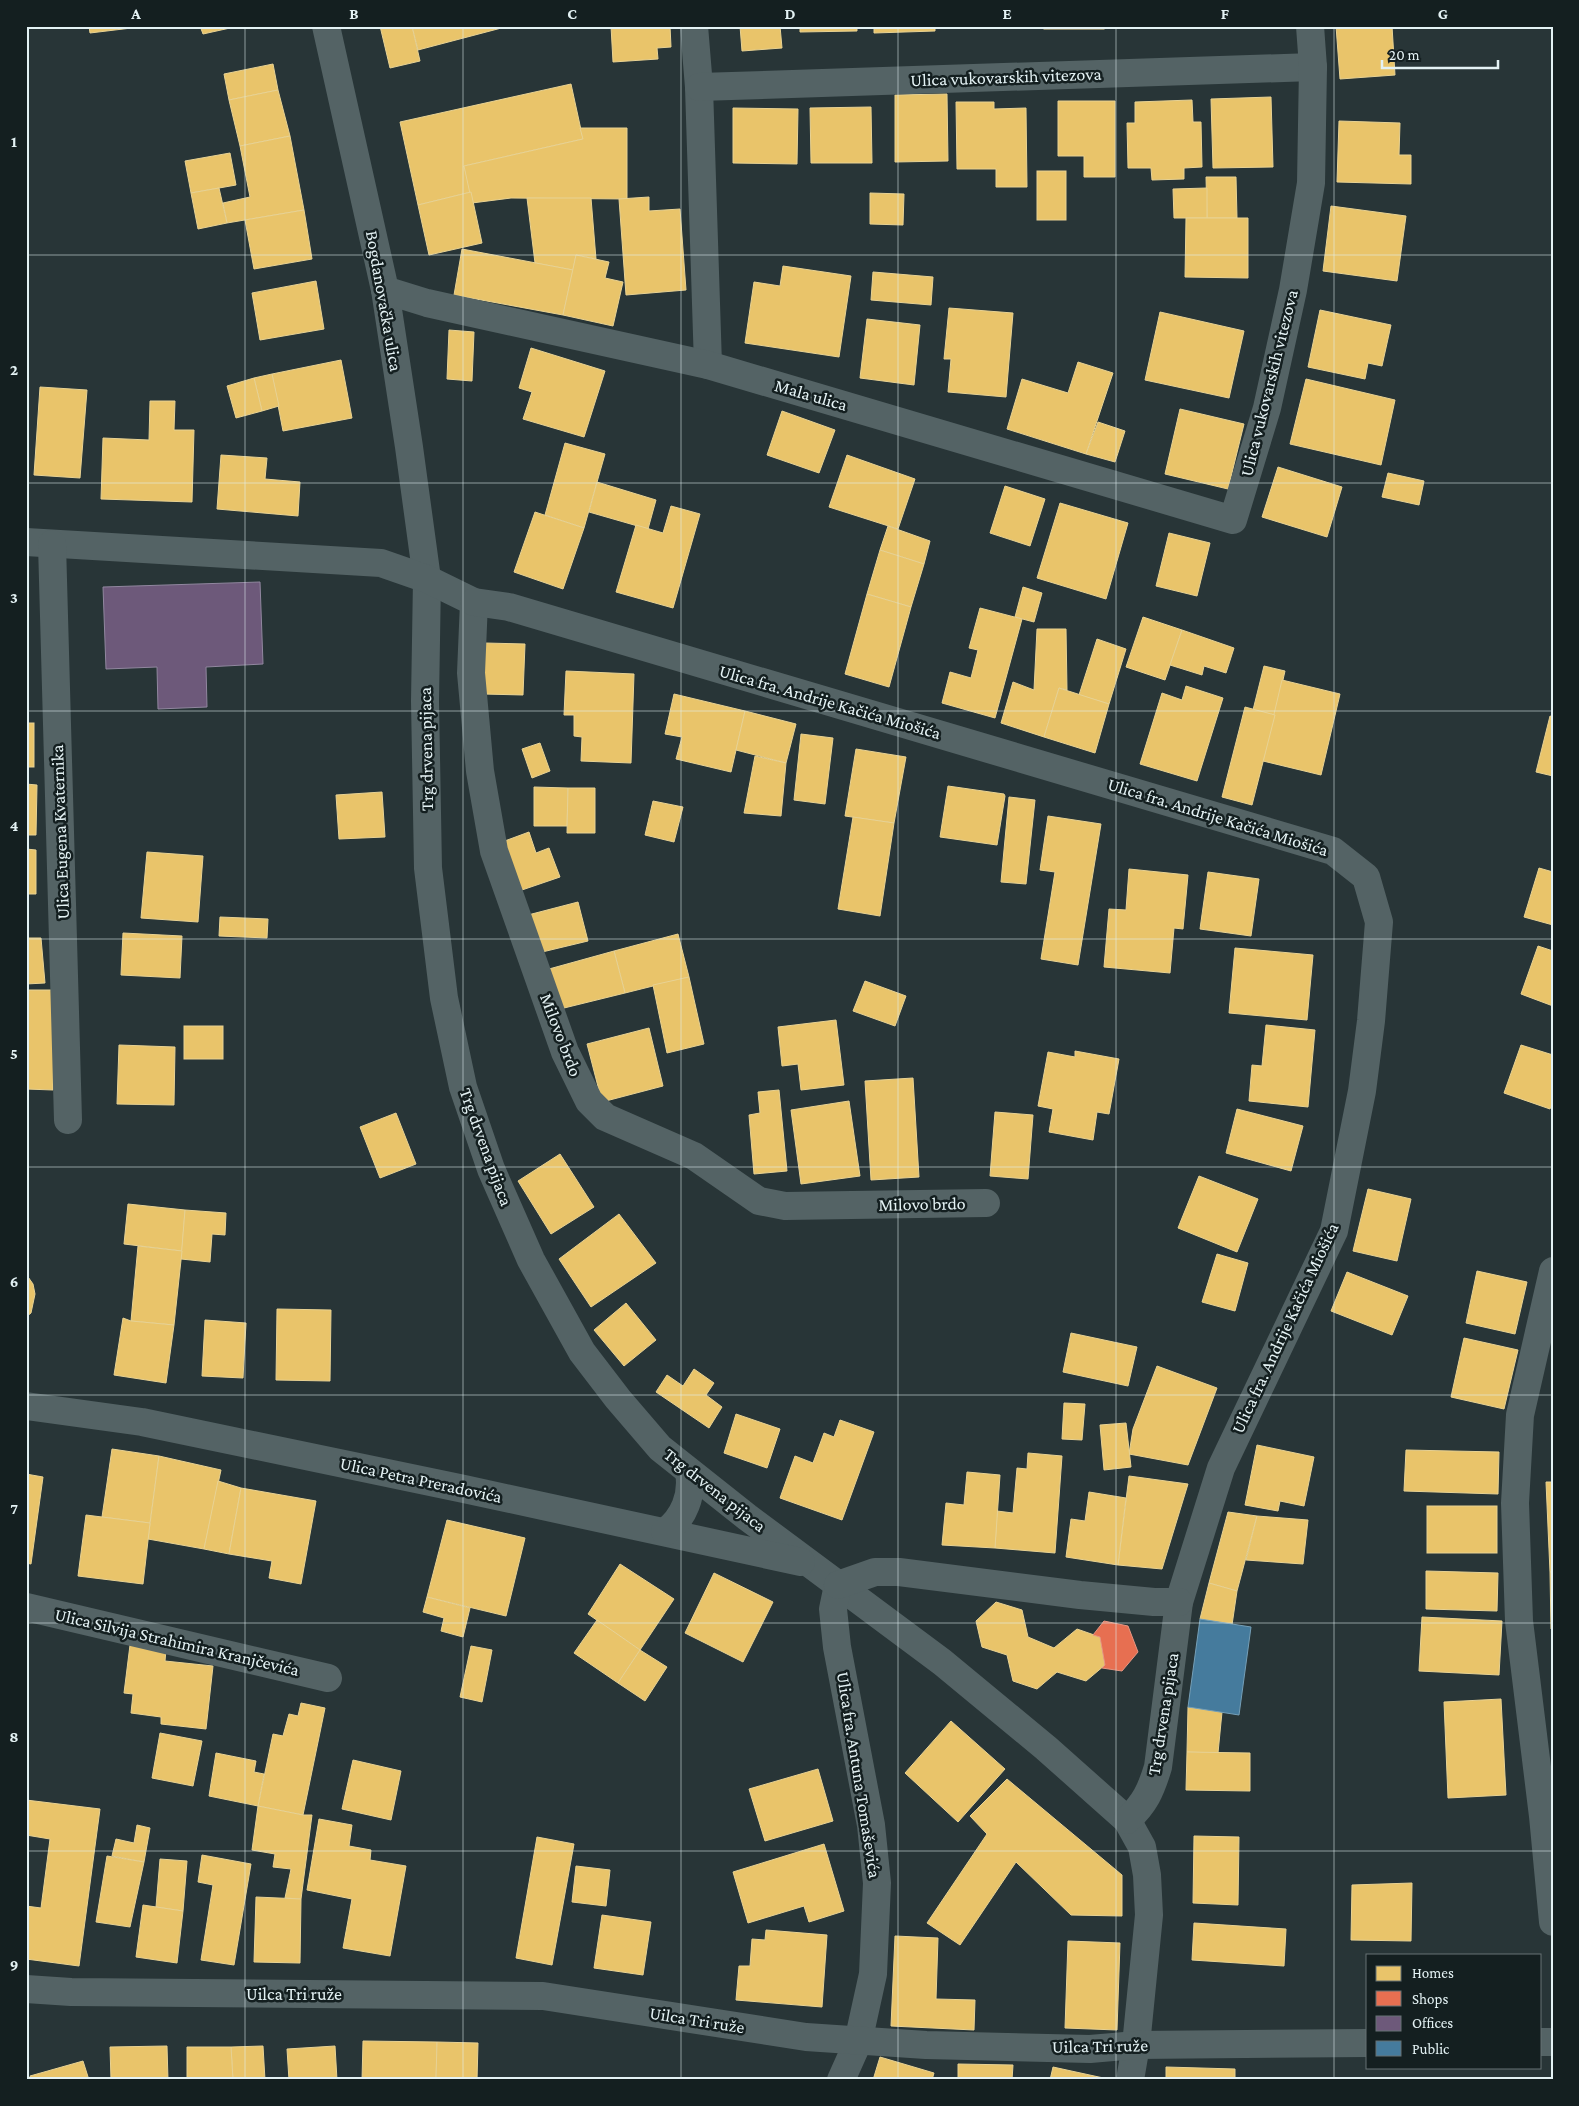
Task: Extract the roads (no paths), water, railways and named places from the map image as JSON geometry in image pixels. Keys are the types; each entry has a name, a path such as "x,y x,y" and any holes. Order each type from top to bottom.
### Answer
{"street":[{"name":"Bogdanovačka ulica","path":"326,26 385,290 427,579"},
{"path":"694,26 699,86 708,365"},
{"name":"Ulica vukovarskih vitezova","path":"1233,520 1267,408 1293,290 1312,183 1313,67 1310,26"},
{"name":"Ulica vukovarskih vitezova","path":"699,86 1313,67"},
{"name":"Mala ulica","path":"385,290 427,303 708,365 1233,520"},
{"name":"Ulica Eugena Kvaternika","path":"68,1120 39,543 382,564 427,579"},
{"path":"427,579 474,602"},
{"name":"Trg drvena pijaca","path":"427,579 425,701 428,868 444,998 463,1087 490,1169 530,1260 582,1352 660,1448 689,1472 942,1662 1046,1748 1127,1820 1140,1808 1147,1796 1158,1767 1179,1602"},
{"name":"Milovo brdo","path":"474,602 471,673 480,771 494,851 565,1052 589,1101 605,1117 694,1156 759,1200 786,1206 986,1203"},
{"name":"Ulica fra. Andrije Kačića Miošića","path":"474,602 519,610 1333,851 1366,877 1379,922 1372,1021 1362,1091 1334,1231 1221,1468 1179,1602"},
{"path":"1553,1271 1520,1415 1515,1503 1519,1621 1543,1816 1553,1922"},
{"name":"Ulica Petra Preradovića","path":"26,1406 142,1422 813,1565"},
{"path":"665,1532 673,1526 686,1506 691,1494 689,1472"},
{"path":"838,1585 874,1572 899,1572 1089,1596 1154,1602 1179,1602"},
{"name":"Ulica fra. Antuna Tomaševića","path":"838,1585 833,1609 837,1647 871,1825 877,1883 873,1974 858,2042 841,2080"},
{"name":"Ulica Silvija Strahimira Kranjčevića","path":"26,1607 328,1678"},
{"path":"1127,1820 1142,1847 1147,1875 1149,1916 1136,2045 1130,2080"},
{"name":"Uilca Tri ruže","path":"26,1989 71,1992 544,1996 806,2037 858,2042 1090,2049 1136,2045 1366,2043"}]}
